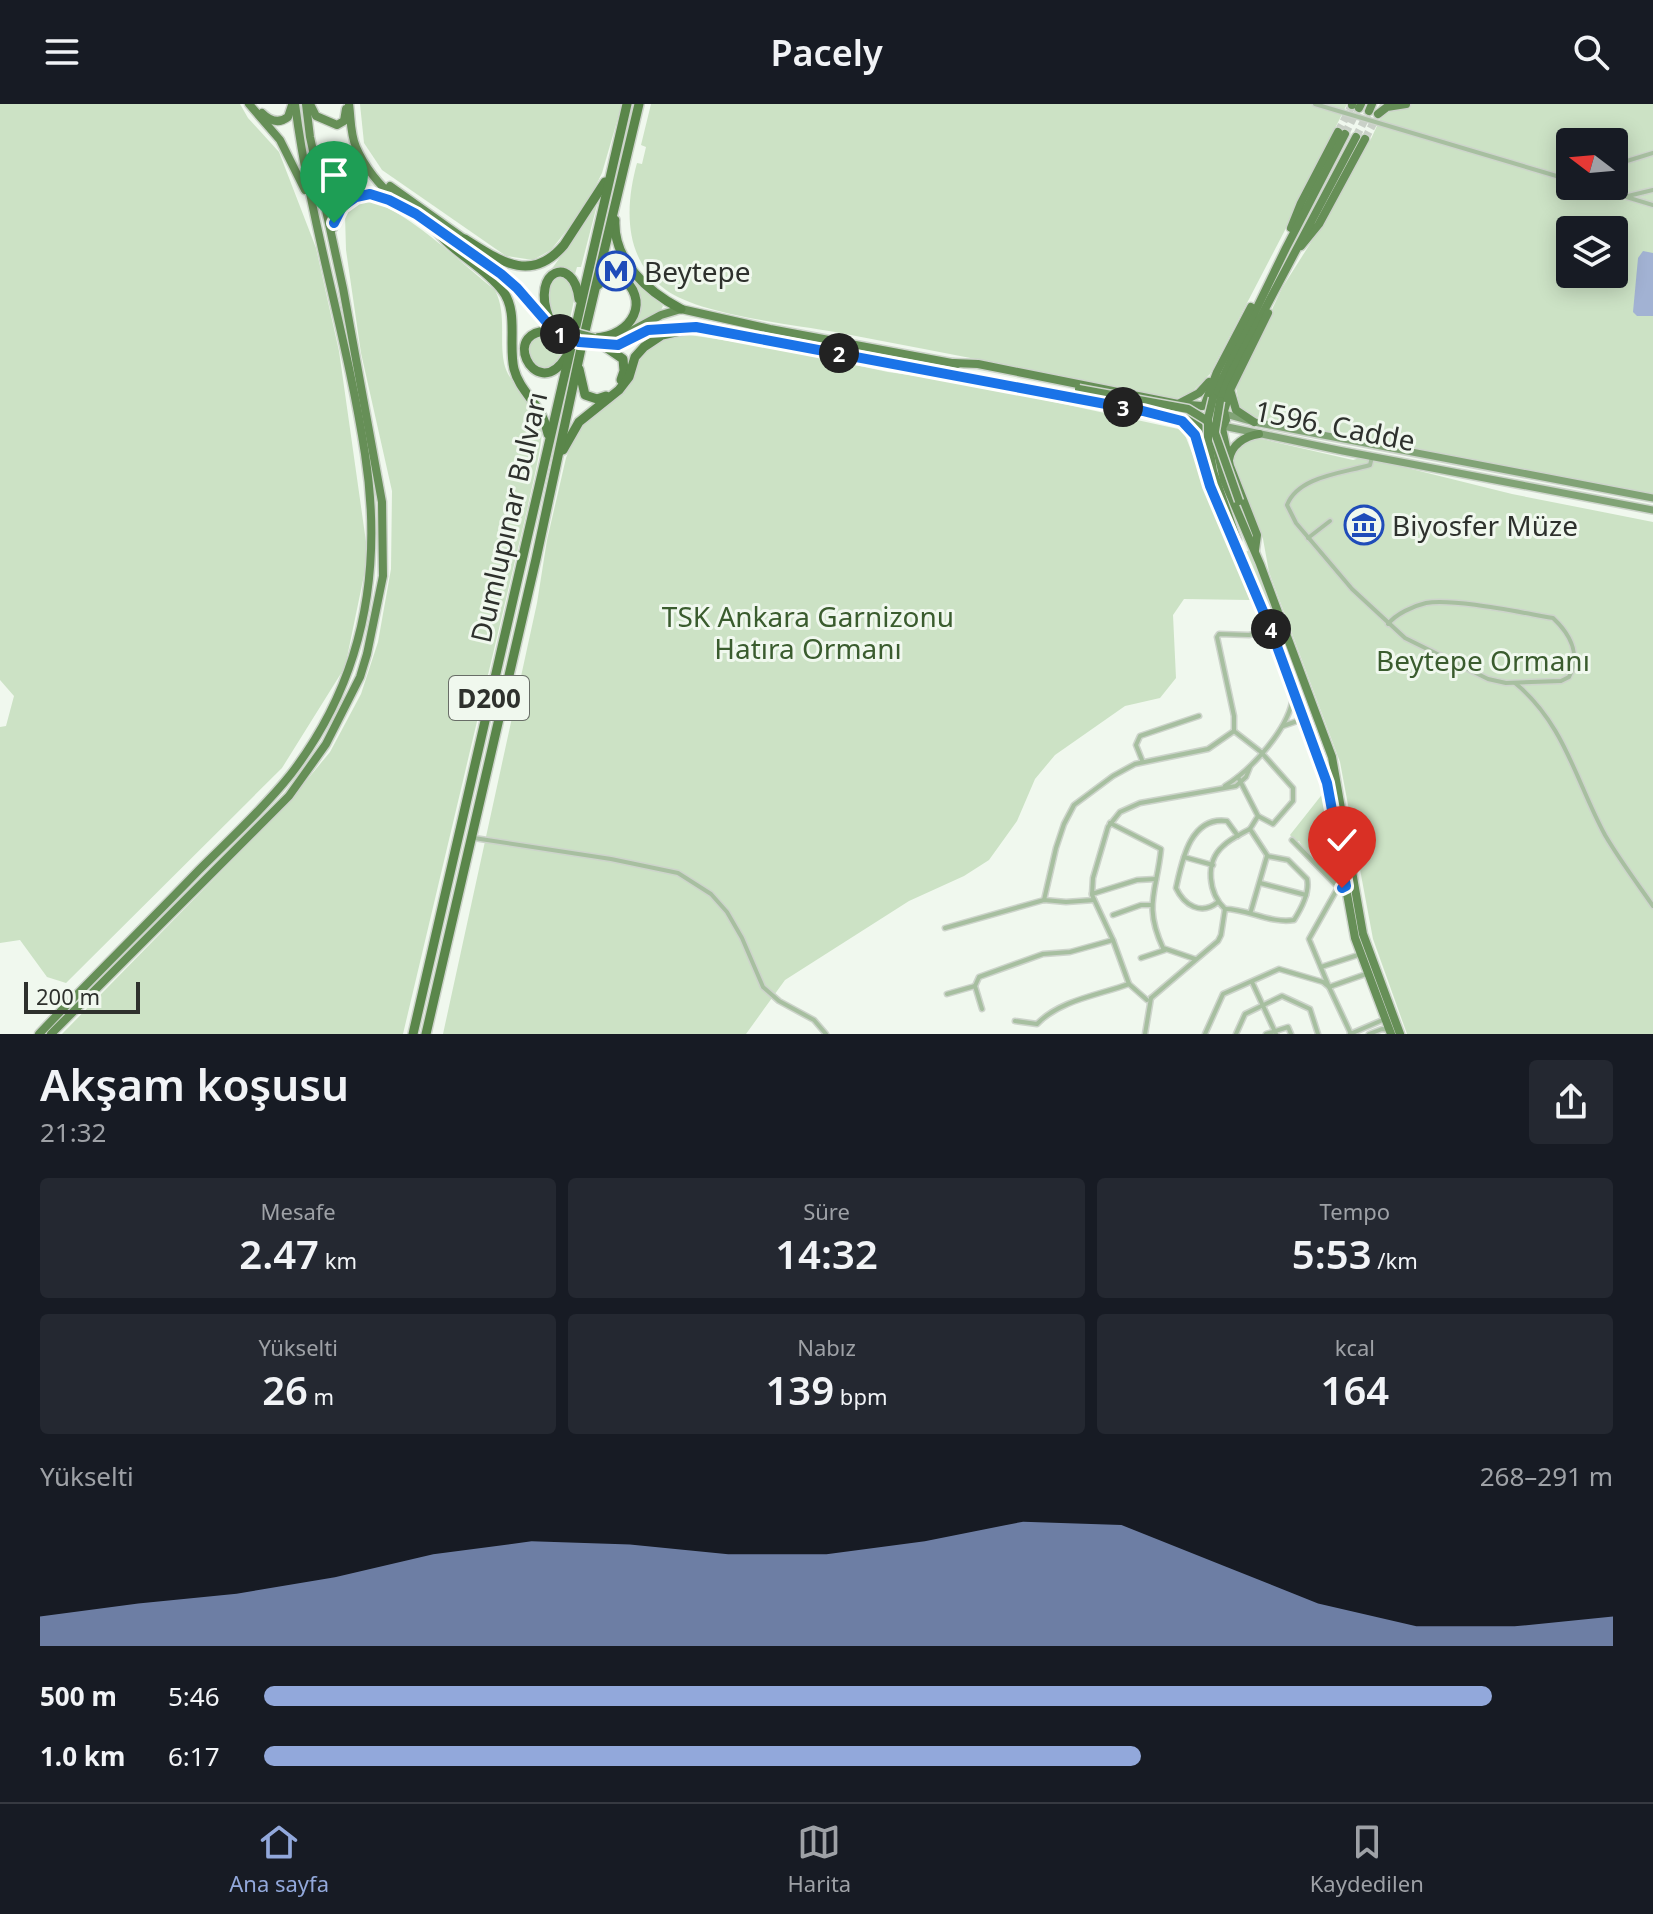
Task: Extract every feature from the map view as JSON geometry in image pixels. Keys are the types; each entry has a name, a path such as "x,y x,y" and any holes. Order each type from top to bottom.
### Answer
{"highway":[{"name":"Dumlupınar Bulvarı","path":"413,1034 627,104"},
{"name":"Dumlupınar Bulvarı","path":"426,1034 639,104"},
{"path":"465,239 505,262 519,266 540,264 558,253 611,172"},
{"path":"617,194 616,233 624,257 650,290 682,309"},
{"path":"434,227 507,297 514,371 542,412 549,440"},
{"path":"549,318 542,297 543,288 547,280 558,273 566,273 576,281 580,309"},
{"path":"596,287 606,276 619,275 632,290 636,301 631,322 624,331 597,343"},
{"path":"554,471 573,430 619,390 629,377 635,357 644,347 662,335 699,327"},
{"path":"562,333 544,330 529,338 524,352 530,366 544,373 553,371 571,347"},
{"path":"578,361 585,395 603,398 618,386 624,371 619,355 597,343"}],"main road":[{"path":"252,104 276,121 288,117 294,104"},
{"path":"252,104 291,157 312,206"},
{"path":"39,1034 277,791 314,739 348,675 366,610 372,521 365,452 312,206 294,104"},
{"path":"308,104 316,116 337,125 345,119 351,104"},
{"path":"51,1034 289,796 326,744 360,677 383,576 383,513 373,448 310,137 308,104"},
{"path":"351,104 360,146 383,179 416,207 465,239 505,271 562,333"},
{"path":"351,104 354,140 364,161 391,195 501,274 562,333 597,343"},
{"path":"1373,110 1406,104"},
{"path":"1342,133 1290,250 1216,399 1209,443 1213,471 1238,548 1294,695 1294,707 1303,719 1327,783 1343,887 1361,954 1390,1032"},
{"path":"1290,250 1319,224 1360,138"},
{"path":"332,237 339,211 351,199 361,195 383,197 416,214"},
{"path":"1276,277 1245,318 1217,372 1200,414 1318,714 1337,778 1363,934 1400,1034"},
{"path":"1209,443 1222,427 1231,388 1260,332 1276,277"},
{"path":"670,312 679,327 686,317 682,309"},
{"name":"1596. Cadde","path":"597,343 619,337 682,309 1188,409 1200,414"},
{"name":"1596. Cadde","path":"597,343 625,344 648,330 699,327 1157,414 1200,414 1215,403 1225,412 1254,422 1653,498"},
{"name":"1596. Cadde","path":"953,363 978,364 1146,397 1178,404 1200,414"},
{"path":"1178,404 1199,393 1217,372"},
{"path":"1231,388 1236,410 1254,422"},
{"path":"1143,411 1153,406 1146,397"},
{"path":"1157,414 1186,424 1229,461 1257,535 1255,550"},
{"path":"1200,414 1215,433 1254,538 1255,550"},
{"name":"1596. Cadde","path":"1200,414 1203,429 1210,432 1222,427 1653,510"},
{"path":"1300,430 1306,435 1298,442 1290,434 1300,430"},
{"path":"1229,461 1237,445 1247,437 1259,434"},
{"path":"1294,707 1312,700"},
{"path":"1303,719 1318,714"}],"street":[{"path":"1315,104 1556,176"},
{"path":"1628,161 1653,153"},
{"path":"1628,197 1653,190"},
{"path":"1628,197 1653,205"},
{"path":"1372,455 1370,465 1337,472 1299,489 1287,505 1290,516 1352,589 1388,624 1405,638 1488,679 1515,683 1561,681 1569,677 1576,663 1573,648 1562,627 1553,618 1474,606 1427,603 1394,616 1388,624"},
{"path":"1308,538 1330,521"},
{"path":"1234,731 1234,716 1217,637 1219,634 1254,635 1271,630"},
{"path":"1515,683 1541,710 1570,755 1606,837 1653,906"},
{"path":"1149,999 1129,984 1092,895 1110,823 1120,812 1140,803 1237,782 1283,726 1294,707"},
{"path":"1142,760 1136,745 1140,736 1199,716"},
{"path":"1283,726 1303,719"},
{"path":"1234,731 1261,752 1293,788 1293,801 1273,824 1258,816 1237,782"},
{"path":"1044,900 1056,848 1074,805 1113,776 1142,760 1208,749 1234,731"},
{"path":"1258,816 1250,829 1220,848 1210,882 1218,902 1225,909 1251,911 1281,921 1294,920 1309,883 1288,860 1267,856"},
{"path":"1218,902 1208,909 1194,908 1180,895 1176,888 1184,857 1190,838 1216,821 1227,821 1238,836"},
{"path":"1110,823 1161,849 1151,905 1156,933 1163,948 1195,959"},
{"path":"1250,829 1267,856 1251,911"},
{"path":"472,837 678,873 711,894 727,912 763,987 779,1001 814,1020 826,1034"},
{"path":"1292,840 1343,887 1311,933 1311,948 1350,1034 1385,1019"},
{"path":"1184,857 1213,865"},
{"path":"945,928 1044,900 1082,901 1137,880 1156,879"},
{"path":"1260,883 1306,895"},
{"path":"1082,901 1092,895"},
{"path":"1113,915 1141,905 1151,905"},
{"path":"1149,999 1221,935 1225,909"},
{"path":"982,1009 975,986 979,977 1043,954 1070,952 1113,940"},
{"path":"1141,958 1167,950"},
{"path":"1321,967 1361,954"},
{"path":"1205,1034 1223,994 1279,969 1329,987 1368,974"},
{"path":"1251,981 1275,1032"},
{"path":"1015,1021 1037,1024 1045,1015 1074,1001 1129,984"},
{"path":"947,994 975,986"},
{"path":"1236,1034 1241,1018 1282,996 1310,1009 1318,1034"},
{"path":"1145,1034 1149,999"},
{"path":"1266,1034 1288,1027 1291,1034"},
{"path":"1370,1034 1382,1029 1390,1032"}],"green space":[{"path":"0,104 240,104 248,118 279,152 316,248 339,351 368,556 345,667 282,768 66,983 47,977 20,940 0,943 0,727 6,726 14,696 0,680"},
{"path":"360,104 622,104 602,173 586,206 551,250 533,260 506,256 382,170 364,143"},
{"path":"651,104 1347,104 1210,374 1191,393 1175,399 747,317 681,299 652,277 635,248 631,231 630,197 637,163 642,164 646,147 641,145"},
{"path":"1380,104 1653,104 1653,495 1250,416 1240,409 1236,387 1282,288 1329,214 1382,115 1375,113"},
{"path":"365,198 416,226 495,290 501,308 504,363 516,386 538,412 542,427 528,506 403,1034 62,1034 287,804 330,752 361,694 378,642 391,569 392,491 361,353 346,250 345,215 352,203"},
{"path":"597,205 581,267 577,267 575,274 551,270"},
{"path":"615,249 663,306 660,312 630,327 634,320 629,282 605,275 609,264 612,264"},
{"path":"558,278 567,278 576,291 568,328 555,319 548,305 548,291"},
{"path":"547,333 564,339 558,362 551,370 534,366 527,350 530,340"},
{"name":"TSK Ankara Garnizonu Hatıra Ormanı","path":"683,334 769,347 888,372 966,383 1183,430 1250,600 1184,599 1173,615 1176,678 1160,698 1125,706 1055,755 1035,779 1017,821 989,860 964,876 909,901 785,980 746,1034 443,1034 566,458 579,424 616,395 634,364 653,342"},
{"name":"Beytepe Ormanı","path":"1253,437 1353,460 1363,457 1512,494 1653,522 1653,1034 1407,1034 1373,939 1340,762 1269,572 1263,539 1232,460 1236,450"},
{"path":"1250,550 1308,698 1299,701 1245,552"},
{"path":"1324,792 1335,850 1307,853 1299,841 1290,835"}],"water":[{"path":"1643,251 1653,253 1653,316 1637,316 1633,312 1638,258"}],"tunnel":[{"path":"1338,132 1352,105"},
{"path":"1345,134 1358,108"},
{"path":"1356,137 1369,111"},
{"path":"1365,139 1378,114"}],"place":[{"name":"Beytepe","path":"616,271"},
{"name":"Biyosfer Müze","path":"1364,525"}],"route":[{"path":"334,223 342,207 356,197 370,194 389,200 416,214 501,274 557,332 586,344 618,345 648,330 696,327 1143,411 1182,421 1195,435 1210,486 1271,630 1318,756 1327,783 1346,886 1342,888"}]}
